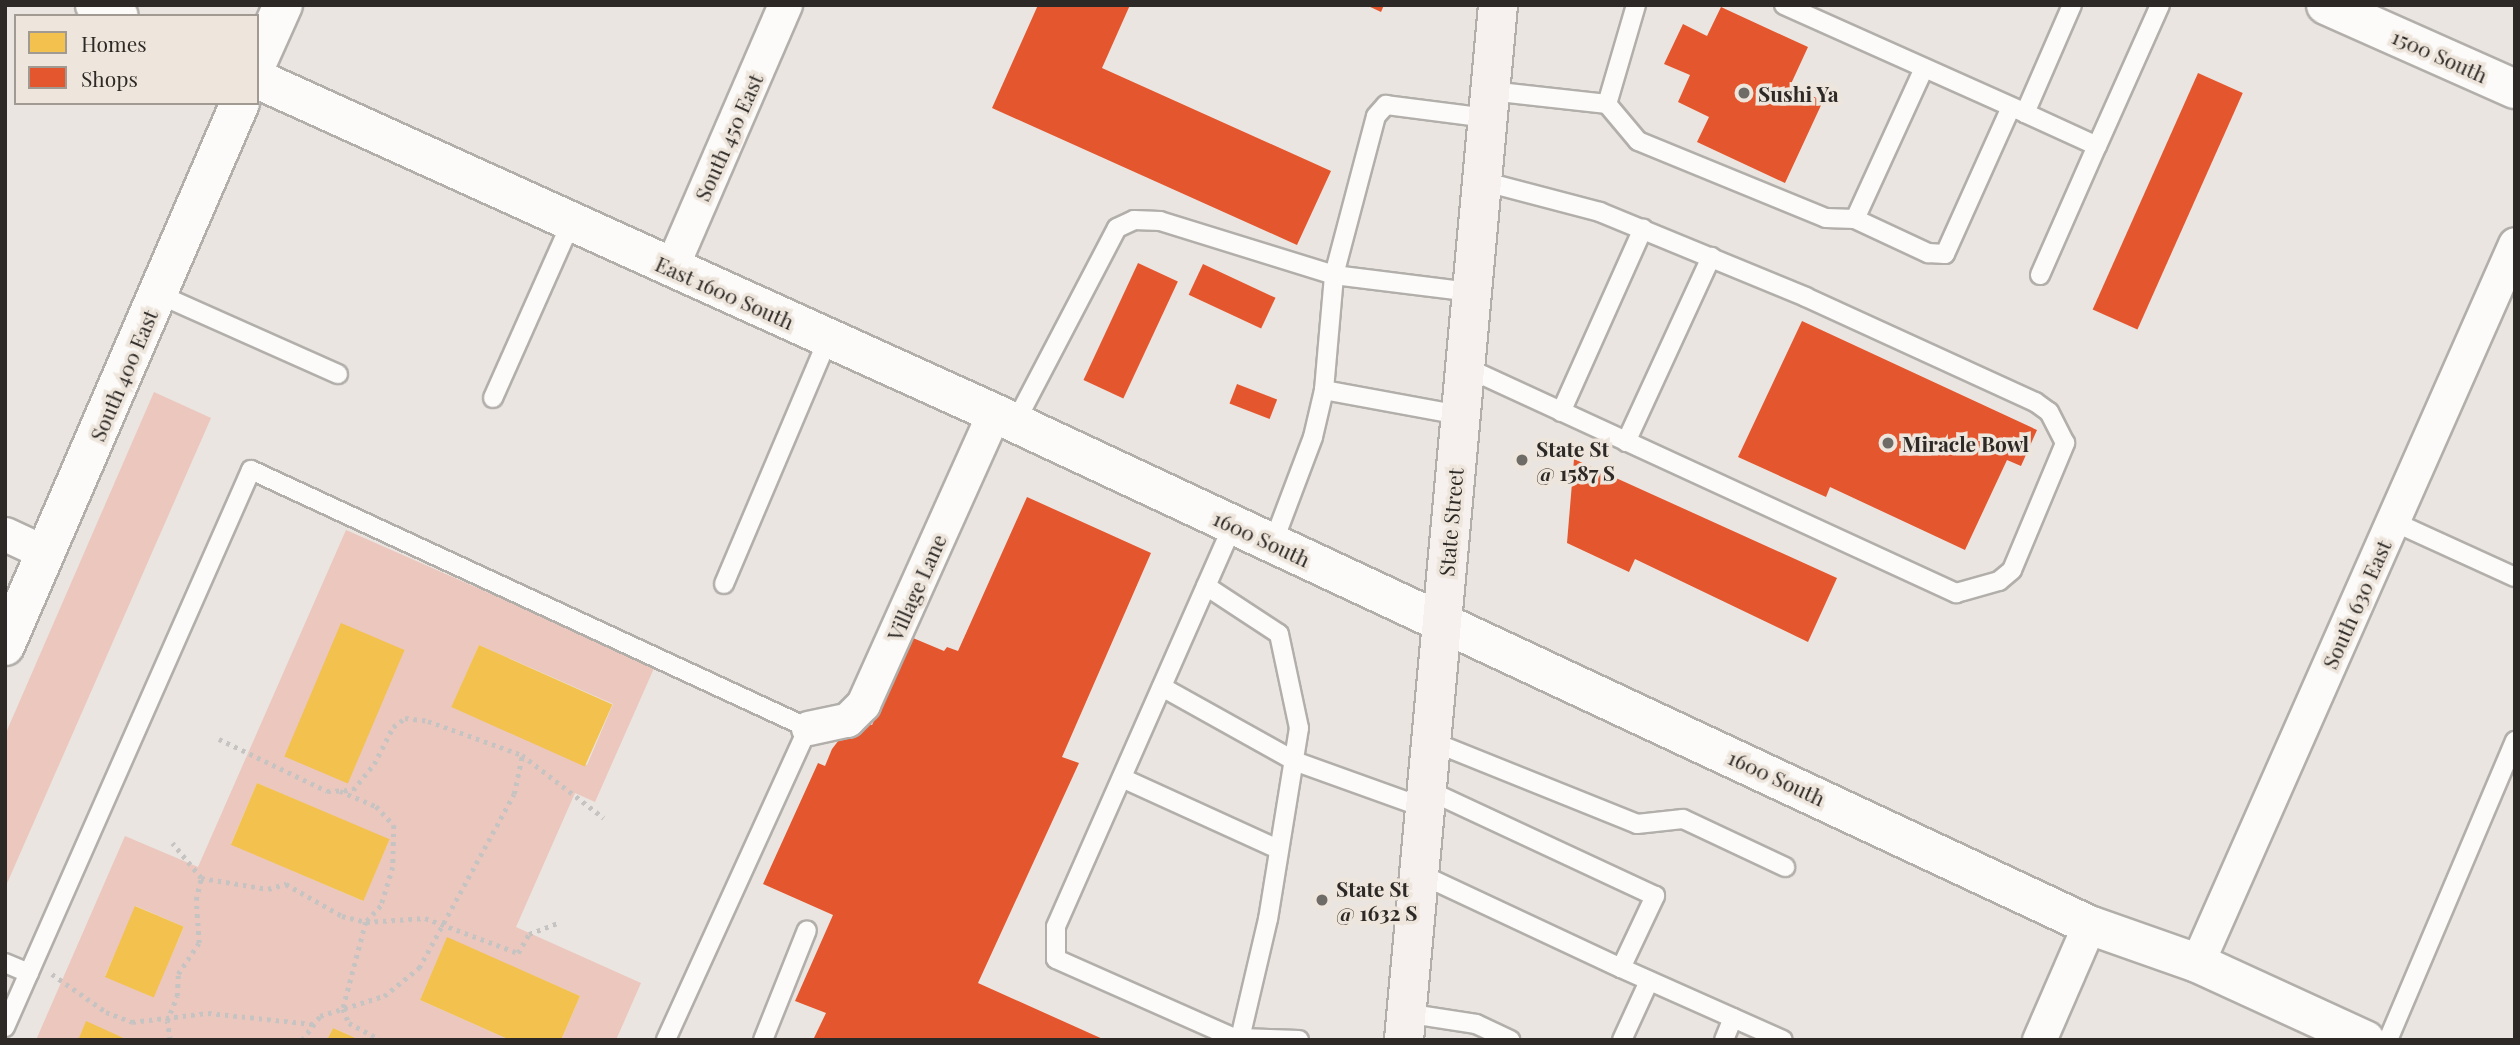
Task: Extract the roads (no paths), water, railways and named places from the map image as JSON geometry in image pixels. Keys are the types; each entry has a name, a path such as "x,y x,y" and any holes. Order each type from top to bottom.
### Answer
{"main road":[{"name":"State Street","path":"1405,1026 1465,367 1469,292 1498,5"}],"street":[{"path":"95,5 115,14"},
{"path":"259,59 283,5"},
{"name":"South 450 East","path":"671,268 786,5"},
{"name":"1500 South","path":"2334,7 2515,89"},
{"name":"East 1600 South","path":"259,80 1192,505"},
{"name":"South 400 East","path":"5,646 239,105"},
{"name":"South 630 East","path":"2197,963 2515,244"},
{"name":"Village Lane","path":"808,728 848,720 863,704 1004,418"},
{"name":"1600 South","path":"1192,505 2089,925 2197,963 2365,1040"},
{"path":"5,534 46,553"},
{"path":"2039,1040 2089,925"}],"lane":[{"path":"1607,104 1636,5"},
{"path":"1784,5 2097,146"},
{"path":"1607,104 1638,141 1826,218 1855,219 1928,253 1945,254 2072,5"},
{"path":"2040,275 2160,5"},
{"path":"1855,219 1923,68"},
{"path":"1273,543 1313,437 1324,390 1334,275 1376,116 1386,105 1607,104"},
{"path":"1465,367 1956,593 1999,581 2019,559 2065,443 2049,412 1711,257 1600,212 1482,181"},
{"path":"1004,418 1116,228 1134,220 1160,220 1334,275 1469,292"},
{"path":"493,398 571,223"},
{"path":"1560,412 1643,229"},
{"path":"1626,442 1711,257"},
{"path":"158,294 338,374"},
{"path":"724,584 828,339"},
{"path":"1324,390 1460,415"},
{"path":"5,1027 10,1002 32,967 251,470 808,728 666,1040"},
{"path":"2392,521 2515,577"},
{"path":"1233,524 1056,927 1056,959 1239,1039 1299,1040"},
{"path":"1206,586 1279,634 1300,728 1297,762 1278,849 1268,919 1239,1039"},
{"path":"1162,687 1297,762 1425,798 1655,896 1621,968"},
{"path":"1431,741 1637,824 1683,819 1785,867"},
{"path":"2388,1040 2515,741"},
{"path":"1122,778 1278,849"},
{"path":"1418,873 1649,981 1783,1040"},
{"path":"763,1040 807,930"},
{"path":"5,963 32,967"},
{"path":"1622,1040 1649,981"},
{"path":"1724,1040 1734,1018"},
{"path":"1405,1026 1476,1024 1511,1040"}],"place":[{"name":"Sushi Ya","path":"1744,93"},
{"name":"Miracle Bowl","path":"1888,443"},
{"name":"State St @ 1587 S","path":"1522,460"},
{"name":"State St @ 1632 S","path":"1322,900"}]}
